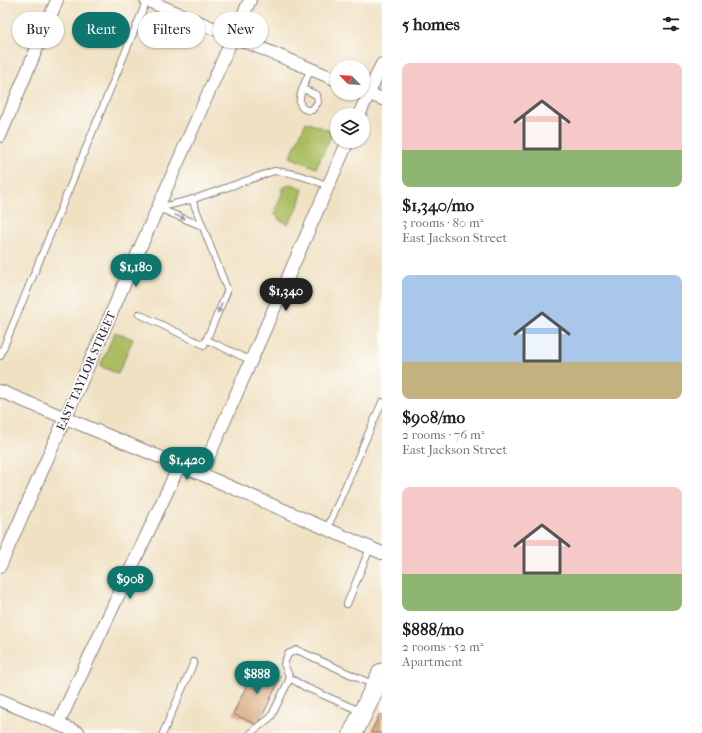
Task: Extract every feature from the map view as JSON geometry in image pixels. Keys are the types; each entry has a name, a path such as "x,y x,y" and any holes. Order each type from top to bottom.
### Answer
{"main road":[{"path":"354,733 379,679"}],"street":[{"path":"0,136 57,0"},
{"path":"147,0 213,28"},
{"name":"EAST TAYLOR STREET","path":"244,12 250,0"},
{"name":"EAST TAYLOR STREET","path":"0,566 228,48"},
{"path":"260,48 330,77"},
{"path":"370,85 382,64"},
{"path":"370,94 382,99"},
{"path":"201,474 345,148"},
{"path":"0,391 201,474 382,553"},
{"path":"58,724 179,466"},
{"path":"0,700 79,733"}],"lane":[{"path":"0,356 147,0"},
{"path":"303,89 311,69"},
{"path":"158,208 192,199 274,170 288,172 328,186"},
{"path":"139,314 204,345 228,289 192,199"},
{"path":"158,208 202,226"},
{"path":"206,340 252,361"},
{"path":"326,529 382,402"},
{"path":"347,604 370,548"},
{"path":"363,713 305,687 290,678 284,664 288,654 296,650 379,679"},
{"path":"163,733 194,662"},
{"path":"252,733 271,717 290,678"}],"green space":[{"path":"306,122 330,131 330,138 316,168 290,157"},
{"path":"292,184 303,189 298,207 288,224 278,219 279,217 274,214 283,191 282,188"},
{"path":"115,332 133,339 118,374 100,366"}],"building":[{"path":"257,664 281,676 258,725 233,714"},
{"path":"380,714 382,715 382,733 373,733 371,732"}]}
